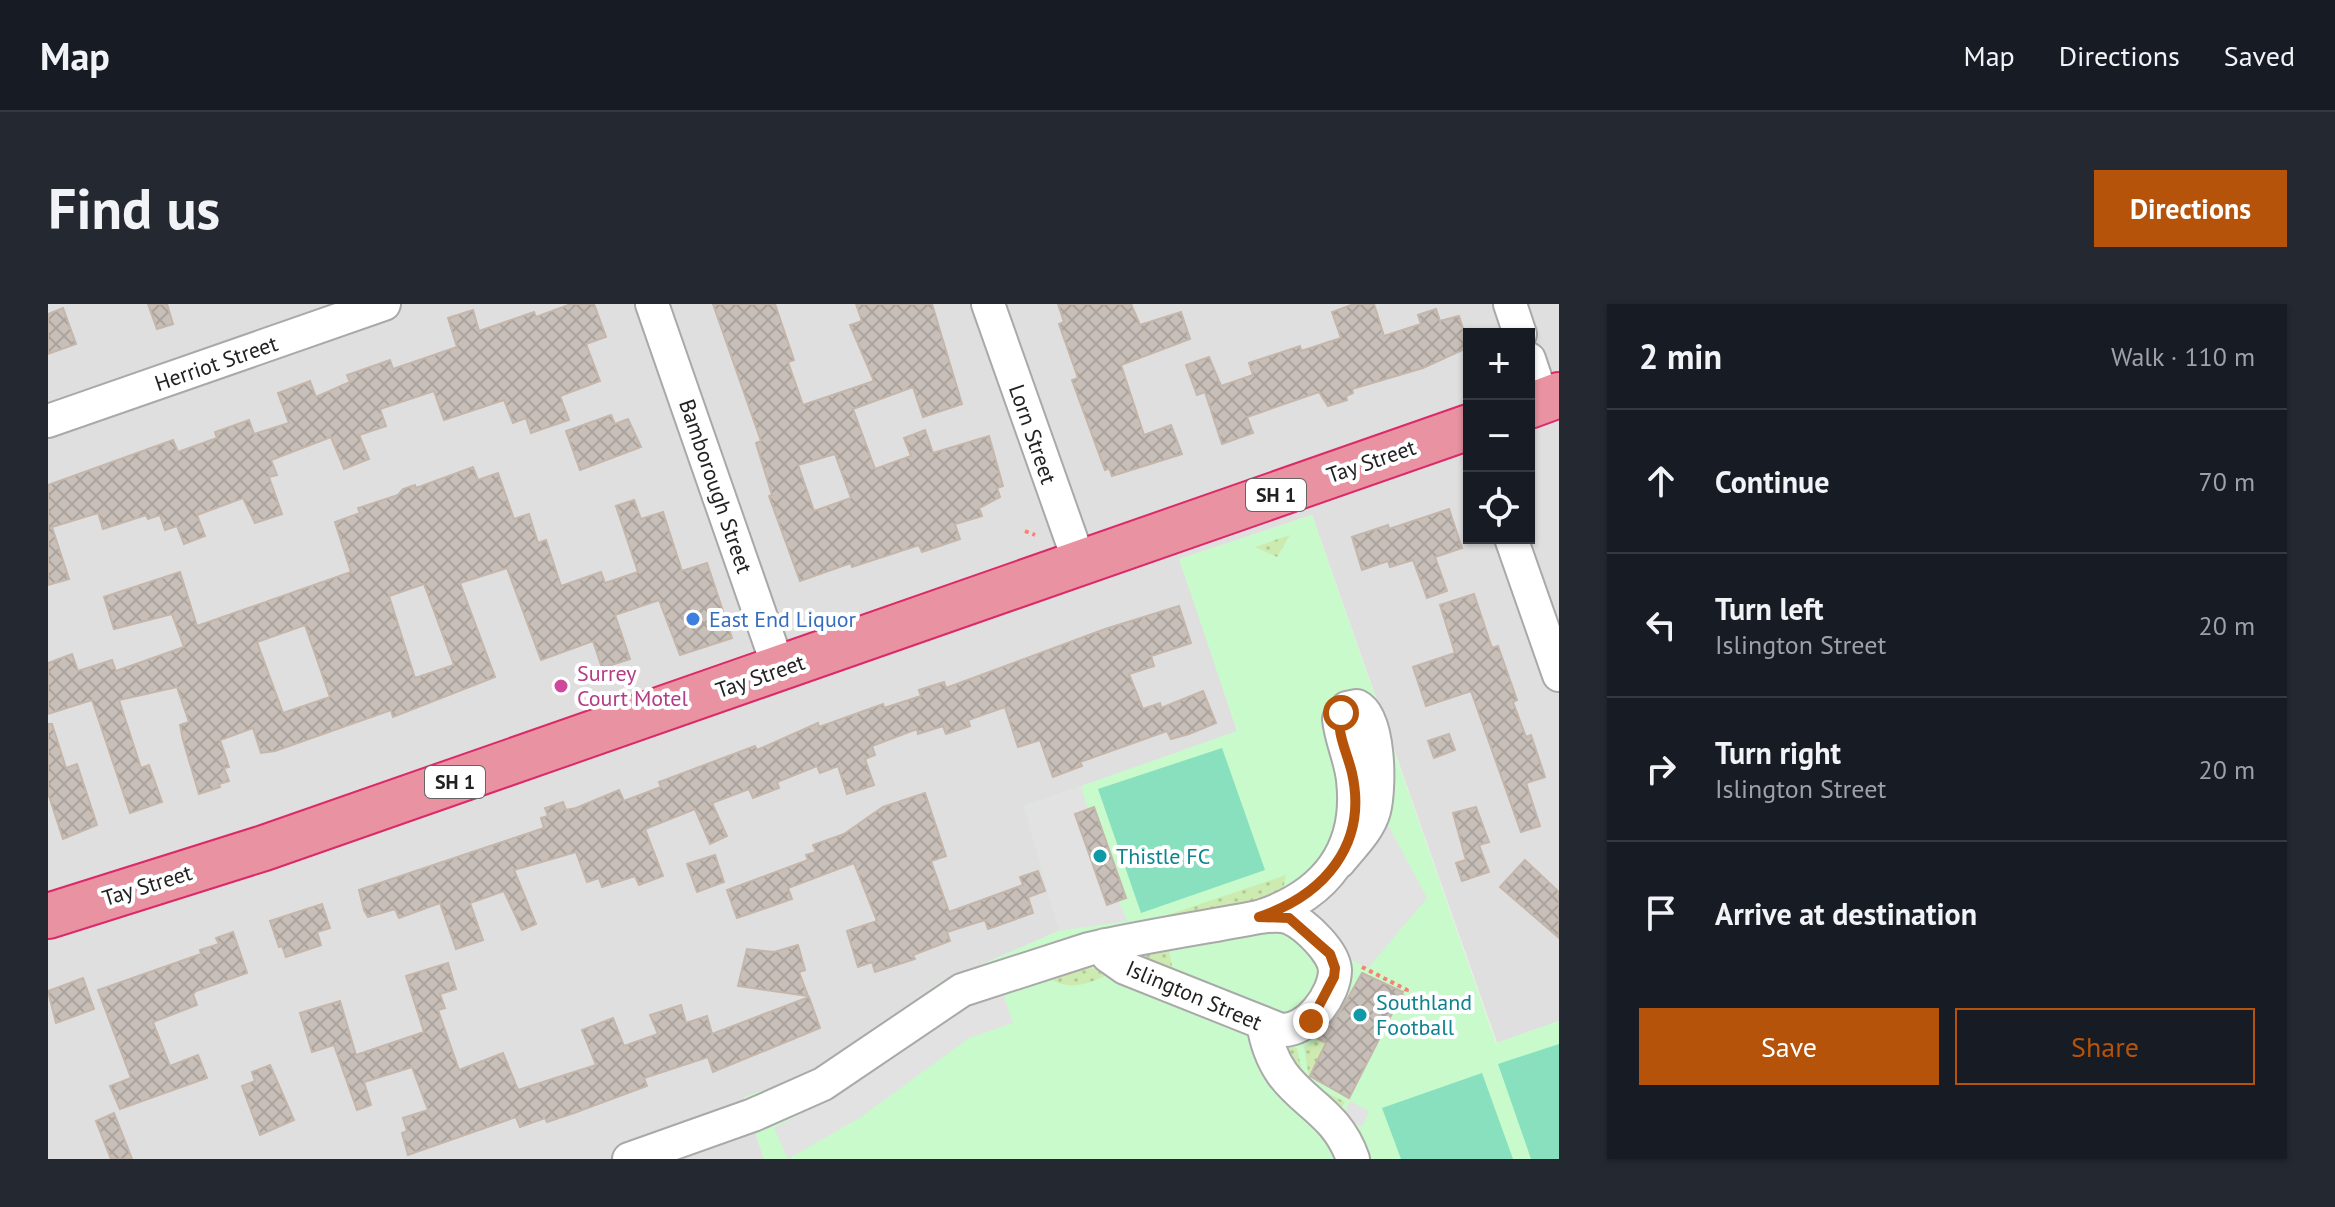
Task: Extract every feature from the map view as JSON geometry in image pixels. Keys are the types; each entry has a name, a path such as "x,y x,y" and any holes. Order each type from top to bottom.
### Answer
{"highway":[{"name":"Tay Street","path":"48,916 264,848 1463,429"}],"street":[{"name":"Herriot Street","path":"48,421 384,304"},
{"name":"Bamborough Street","path":"652,304 779,669"},
{"name":"Lorn Street","path":"988,304 1080,564"},
{"path":"1510,304 1518,328"},
{"path":"1535,376 1544,401"},
{"path":"1513,544 1559,675"},
{"path":"1259,917 1289,906 1321,883 1339,862"},
{"name":"Islington Street","path":"629,1159 753,1115 823,1084 962,990 1105,945 1259,917 1289,918 1330,954 1334,977 1311,1021 1288,1031 1125,968 1108,956 1105,945"},
{"path":"1263,1023 1268,1052 1275,1068 1287,1084 1338,1126 1353,1159"}],"path":[{"path":"1025,531 1035,535"},
{"path":"1330,954 1407,990 1400,1006"}],"shaded area":[{"path":"48,304 1559,304 1559,1021 1497,1043 1312,515 1180,559 1237,731 1059,931 939,983 827,1068 744,1098 764,1159 48,1159"},
{"path":"1081,786 1088,810 1075,815 1107,904 1119,901 1127,921 1059,931 1024,806"},
{"path":"1386,821 1427,898 1368,968 1348,958 1299,908"},
{"path":"1003,993 1013,1023 969,1038 861,1117 788,1159 774,1128 845,1089 947,1013"},
{"path":"1350,1101 1369,1111 1362,1127 1342,1117"}],"green space":[{"path":"1312,515 1496,1043 1559,1021 1559,1159 764,1159 744,1097 827,1068 939,983 1059,931 1024,806 1237,731 1179,559"},
{"path":"1290,535 1277,557 1255,547"},
{"path":"1222,748 1265,870 1141,913 1098,789"},
{"path":"1286,875 1281,899 1144,923"},
{"path":"1168,947 1174,975 1140,959 1142,953"},
{"path":"1077,967 1098,969 1109,974 1077,985 1062,984 1046,976"},
{"path":"1318,1039 1326,1043 1309,1078 1304,1047"},
{"path":"1279,1042 1297,1048 1304,1081 1345,1102 1337,1115 1287,1068 1274,1046"},
{"path":"1559,1044 1559,1159 1531,1159 1498,1064"},
{"path":"1482,1073 1513,1159 1401,1159 1382,1108"}],"building":[{"path":"148,304 167,304 173,324 157,329"},
{"path":"571,304 594,304 606,337 586,344 600,381 560,396 569,420 531,433 526,418 513,423 504,400 444,420 434,391 380,409 386,426 359,435 369,459 344,469 331,437 271,460 277,475 269,477 282,514 255,523 243,498 197,515 205,536 184,544 177,526 165,530 160,515 148,519 146,515 103,529 98,513 52,527 69,579 48,585 48,485 173,440 178,452 217,438 215,432 249,420 254,434 289,423 278,393 310,381 316,397 350,382 347,375 390,360 393,369 457,347 448,318 473,310 479,331 534,312 536,317"},
{"path":"713,304 775,304 794,360 788,362 803,405 874,381 850,325 862,321 856,304 932,304 962,404 923,417 913,387 853,409 875,469 911,456 904,438 925,430 933,453 989,436 1003,486 997,488 1000,497 979,508 982,516 955,524 960,539 922,552 919,545 852,567 851,563 800,581 769,496 772,495 756,443 761,441","holes":["835,454 851,498 814,511 798,465"]},
{"path":"1058,304 1131,304 1140,325 1181,312 1190,339 1121,365 1144,435 1171,425 1182,454 1112,476 1109,468 1105,470 1072,380 1078,378 1059,324 1064,322"},
{"path":"1354,304 1374,304 1384,336 1421,324 1418,315 1436,309 1440,321 1459,316 1463,328 1463,350 1423,368 1352,389 1353,393 1346,396 1347,400 1328,406 1319,392 1247,417 1253,433 1222,444 1205,392 1197,395 1186,365 1209,357 1221,386 1253,375 1249,363 1300,346 1301,351 1341,338 1332,312"},
{"path":"63,308 76,344 48,354 48,314"},
{"path":"611,415 615,424 628,419 641,447 580,470 566,431"},
{"path":"473,467 478,480 498,473 514,519 529,514 538,543 546,540 561,586 601,572 605,583 638,572 616,506 634,500 641,519 663,512 682,571 707,563 732,638 680,655 659,600 615,615 630,659 602,668 593,641 541,660 507,568 460,583 495,677 393,717 391,710 275,751 261,753 253,728 220,740 229,767 224,768 229,781 219,784 220,787 199,794 183,740 180,725 189,722 177,687 119,700 141,768 149,765 162,802 130,813 92,700 48,714 48,663 72,654 78,671 112,660 116,671 184,647 172,614 114,629 104,597 180,572 197,626 351,572 335,522 360,513 358,508 398,495 403,489 415,485 416,488","holes":["424,584 454,665 415,678 389,596","305,625 330,697 283,713 257,642"]},
{"path":"1449,509 1462,548 1435,557 1447,591 1427,598 1413,560 1390,567 1388,561 1362,570 1352,537 1388,525 1389,529"},
{"path":"1474,594 1492,648 1498,646 1517,700 1513,702 1526,737 1531,735 1545,777 1526,783 1540,826 1521,832 1471,691 1426,706 1413,667 1455,653 1440,605"},
{"path":"1179,606 1191,643 1151,656 1154,666 1129,674 1143,709 1160,703 1161,708 1203,691 1216,723 1189,734 1171,739 1167,731 1080,762 1082,766 1053,777 1040,740 1018,747 1005,707 968,720 970,726 946,734 943,726 918,734 917,729 872,746 875,755 865,759 874,785 847,794 838,766 820,773 817,766 777,782 779,788 753,798 749,789 712,803 727,836 710,844 695,809 645,829 663,876 639,885 635,876 602,887 599,878 587,882 576,852 514,870 536,924 522,930 504,891 470,903 483,940 456,949 440,903 399,918 395,909 368,917 364,910 359,890 544,828 541,818 548,816 545,808 563,802 566,810 576,808 619,790 624,801 661,787 659,782 755,746 757,750 818,723 819,727 883,704 884,708 921,696 919,690 944,682 946,688 1105,629"},
{"path":"48,724 52,724 66,768 77,764 97,825 63,839 48,793"},
{"path":"1449,734 1455,750 1434,758 1428,741"},
{"path":"925,793 946,856 931,861 949,912 1023,885 1020,877 1038,871 1045,891 1028,897 1033,913 988,929 985,920 947,932 950,941 913,955 915,959 875,972 872,962 858,967 847,931 877,921 854,863 788,888 792,899 737,918 727,890 808,860 806,855 816,852 813,845 844,834 883,807"},
{"name":"Thistle FC","path":"1094,807 1126,898 1107,905 1075,814"},
{"path":"1476,807 1489,842 1479,845 1489,872 1462,881 1456,863 1466,860 1453,813"},
{"path":"715,855 724,882 697,892 687,864"},
{"path":"1525,860 1559,892 1559,938 1500,887"},
{"path":"322,904 330,928 317,932 321,945 286,957 270,921"},
{"path":"233,932 247,973 196,991 193,994 197,1005 153,1022 170,1066 198,1055 207,1078 120,1109 110,1086 131,1078 98,990 201,954 200,950 219,944 216,938"},
{"path":"798,945 805,970 799,972 808,996 738,986 747,949 774,952"},
{"path":"448,963 456,989 440,994 445,1008 438,1010 459,1070 503,1053 518,1090 596,1065 582,1030 613,1018 624,1046 658,1034 650,1015 681,1005 686,1023 707,1016 712,1034 809,997 820,1028 713,1072 708,1057 644,1078 647,1086 547,1122 545,1118 520,1127 516,1117 408,1155 402,1133 407,1131 403,1118 428,1110 412,1067 364,1082 371,1105 357,1110 334,1045 312,1052 300,1013 340,1001 356,1055 424,1032 406,976"},
{"name":"Southland Football","path":"1362,973 1403,992 1349,1098 1310,1076 1326,1043 1318,1039 1340,1012"},
{"path":"83,978 94,1009 56,1023 48,991"},
{"path":"270,1065 294,1120 260,1135 242,1086 255,1081 252,1072"},
{"path":"114,1113 132,1159 111,1159 96,1121"}],"place":[{"name":"East End Liquor","path":"693,619"},
{"name":"Surrey Court Motel","path":"561,686"},
{"name":"Thistle FC","path":"1100,856"},
{"name":"Southland Football","path":"1360,1015"}],"route":[{"path":"1311,1021 1334,977 1335,968 1330,954 1296,921 1276,915 1259,917 1289,906 1321,883 1339,862 1353,828 1353,778 1340,727 1341,713"}]}
